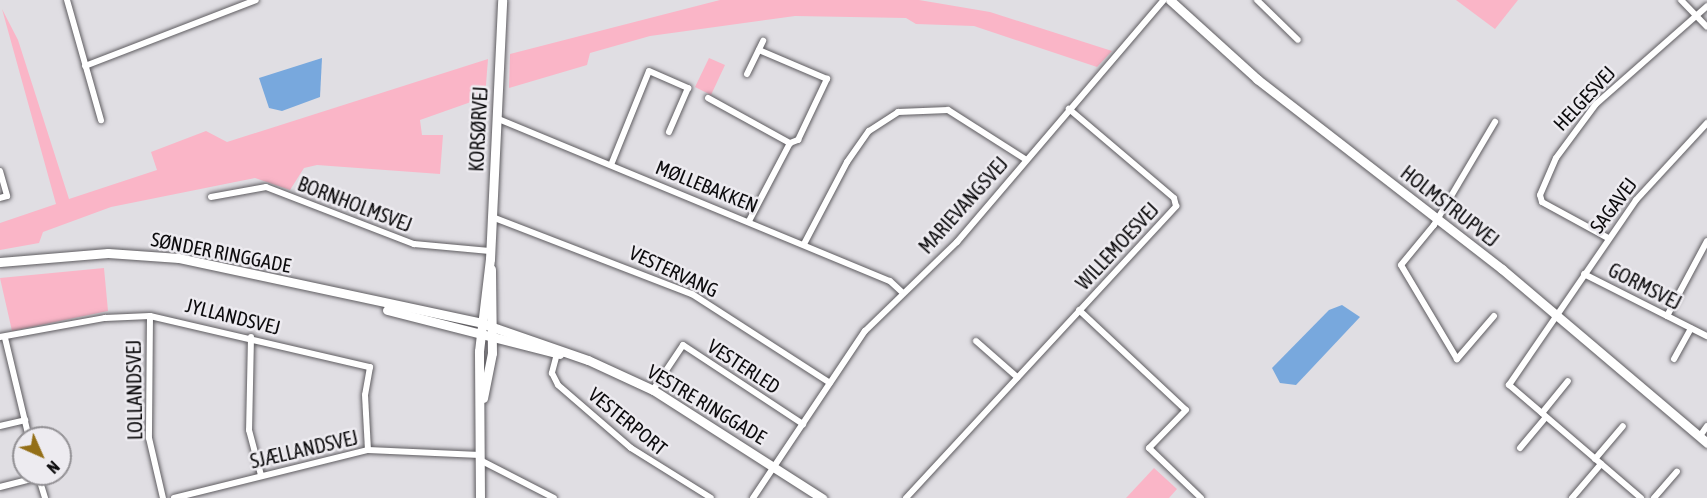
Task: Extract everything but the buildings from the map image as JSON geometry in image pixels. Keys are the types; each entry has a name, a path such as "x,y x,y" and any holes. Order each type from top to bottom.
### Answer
{"street":[{"path":"67,0 101,120"},
{"path":"86,66 256,0"},
{"name":"KORSØRVEJ","path":"480,498 481,406 487,332 502,0"},
{"name":"MARIEVANGSVEJ","path":"753,498 865,331 957,242 1025,159 1164,0"},
{"name":"HOLMSTRUPVEJ","path":"1170,0 1257,79 1437,218 1557,315 1703,439"},
{"path":"1257,0 1298,40"},
{"path":"1682,0 1707,27"},
{"name":"HELGESVEJ","path":"1608,238 1545,205 1540,195 1559,151 1581,119 1707,6"},
{"path":"747,74 763,41"},
{"path":"749,221 790,143 798,140 827,79 759,50"},
{"path":"611,165 649,70 688,88 669,132"},
{"path":"708,98 790,143"},
{"name":"WILLEMOESVEJ","path":"906,498 1176,203 1069,109"},
{"path":"804,244 846,162 869,132 898,112 948,110 1025,159"},
{"name":"MØLLEBAKKEN","path":"496,118 804,244 890,281 903,292"},
{"path":"1494,316 1457,359 1401,265 1437,218 1495,122"},
{"name":"SAGAVEJ","path":"1544,415 1509,385 1608,238 1665,164 1707,123"},
{"path":"0,171 7,196 0,198"},
{"name":"BORNHOLMSVEJ","path":"211,197 266,187 414,244 490,255"},
{"name":"VESTERVANG","path":"492,217 693,294 830,383"},
{"path":"1667,316 1707,242"},
{"name":"SØNDER RINGGADE","path":"0,262 46,255 146,254 327,293 487,332"},
{"name":"GORMSVEJ","path":"1584,274 1707,336"},
{"name":"SØNDER RINGGADE","path":"327,293 364,304 487,332"},
{"name":"WILLEMOESVEJ","path":"1079,310 1186,410 1149,448 1201,498"},
{"name":"JYLLANDSVEJ","path":"2,337 105,318 150,316 370,366 368,450"},
{"name":"LOLLANDSVEJ","path":"150,316 149,438 163,498"},
{"name":"GORMSVEJ","path":"1674,359 1691,328"},
{"name":"VESTRE RINGGADE","path":"487,332 541,344 557,352"},
{"name":"VESTRE RINGGADE","path":"487,332 568,353 653,390 822,498"},
{"path":"2,337 26,426"},
{"path":"251,338 249,430 261,475"},
{"path":"976,341 1017,377"},
{"name":"VESTERLED","path":"653,390 683,345 803,424"},
{"name":"VESTERPORT","path":"557,352 552,373 558,385 631,448 711,498"},
{"path":"1520,448 1568,381"},
{"path":"1544,415 1641,498"},
{"path":"0,426 25,420"},
{"path":"1595,459 1623,426"},
{"path":"1703,439 1707,426"},
{"name":"SJÆLLANDSVEJ","path":"174,498 368,450 480,458"},
{"path":"480,458 554,498"},
{"path":"1572,498 1601,464"},
{"path":"1654,498 1677,472"}],"shaded area":[{"path":"720,0 919,0 990,12 1112,51 1097,67 974,26 916,24 906,18 795,16 650,36 590,53 587,65 509,88 510,54"},
{"path":"1456,0 1518,0 1495,29"},
{"path":"2,9 18,40 69,199 157,170 151,152 206,131 227,142 488,59 485,97 420,120 422,135 443,135 440,174 317,165 304,168 290,190 255,178 111,207 43,232 39,243 0,250 0,223 56,204"},
{"path":"709,58 725,65 711,95 695,87"},
{"path":"104,268 108,311 12,331 0,278"},
{"path":"1154,468 1177,489 1169,498 1126,498"}],"water":[{"path":"322,58 320,97 282,111 269,108 259,78"},
{"path":"1342,305 1360,317 1296,385 1280,383 1272,368 1329,310"}]}
